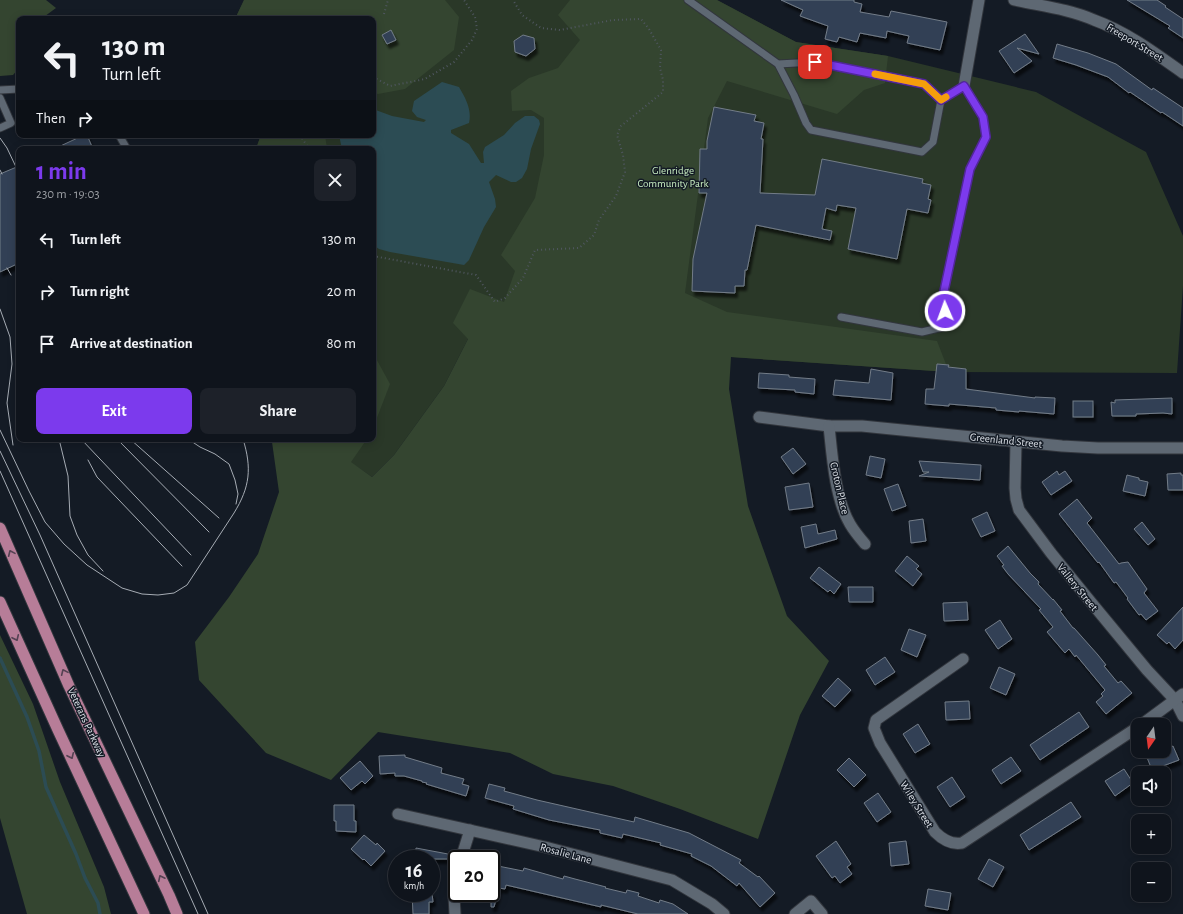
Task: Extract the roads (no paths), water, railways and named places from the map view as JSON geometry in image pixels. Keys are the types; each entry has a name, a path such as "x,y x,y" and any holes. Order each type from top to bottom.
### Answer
{"main road":[{"name":"Veterans Parkway","path":"0,528 69,686 177,914"},
{"path":"0,602 144,914"}],"street":[{"path":"964,86 979,0"},
{"name":"Freeport Street","path":"1014,0 1067,11 1094,19 1132,38 1183,73"},
{"name":"Greenland Street","path":"760,417 829,426 862,426 1016,442 1098,448 1183,448"},
{"name":"Croton Place","path":"829,426 836,481 842,506 849,523 865,544"},
{"name":"Vallery Street","path":"1016,442 1015,488 1019,510 1051,554 1147,670 1179,697 1183,716"},
{"name":"Wiley Street","path":"963,659 876,720 874,728 880,743 935,832 941,838 949,842 956,844 962,843 1131,733"},
{"path":"1150,718 1179,697"},
{"name":"Rosalie Lane","path":"398,814 545,847 672,880 712,904 724,914"},
{"path":"464,850 470,830"},
{"path":"796,913 811,901 822,914"},
{"path":"454,902 455,914"}],"lane":[{"path":"688,0 778,64 806,123 811,130 922,152 933,142 941,100 964,86 983,117 986,137 970,169 943,296 947,326 922,332 841,317"},
{"path":"778,64 815,62 924,84 941,100"},
{"path":"0,90 16,89"},
{"path":"0,98 11,123 0,128"}],"waterway":[{"path":"0,658 27,717 39,751 46,787 85,878 98,903 100,914"}],"tram line":[{"path":"0,138 7,148 16,167"},
{"path":"0,170 2,174"},
{"path":"7,268 11,275"},
{"path":"0,309 10,337 12,364 7,403 13,445"},
{"path":"0,430 45,522 64,544 87,565 122,588 142,594 158,595 174,593 187,585 234,513 243,495 248,477 248,459 244,442"},
{"path":"60,442 68,476 70,516 77,535 88,555 103,571"},
{"path":"84,442 191,555"},
{"path":"120,442 209,532"},
{"path":"133,442 219,518"},
{"path":"192,442 215,454 229,464 238,494 236,504"},
{"path":"0,451 40,535 208,914"},
{"path":"88,460 97,477 182,566"},
{"path":"0,471 198,914"}],"park label":[{"name":"Glenridge Community Park","path":"673,176"}]}
